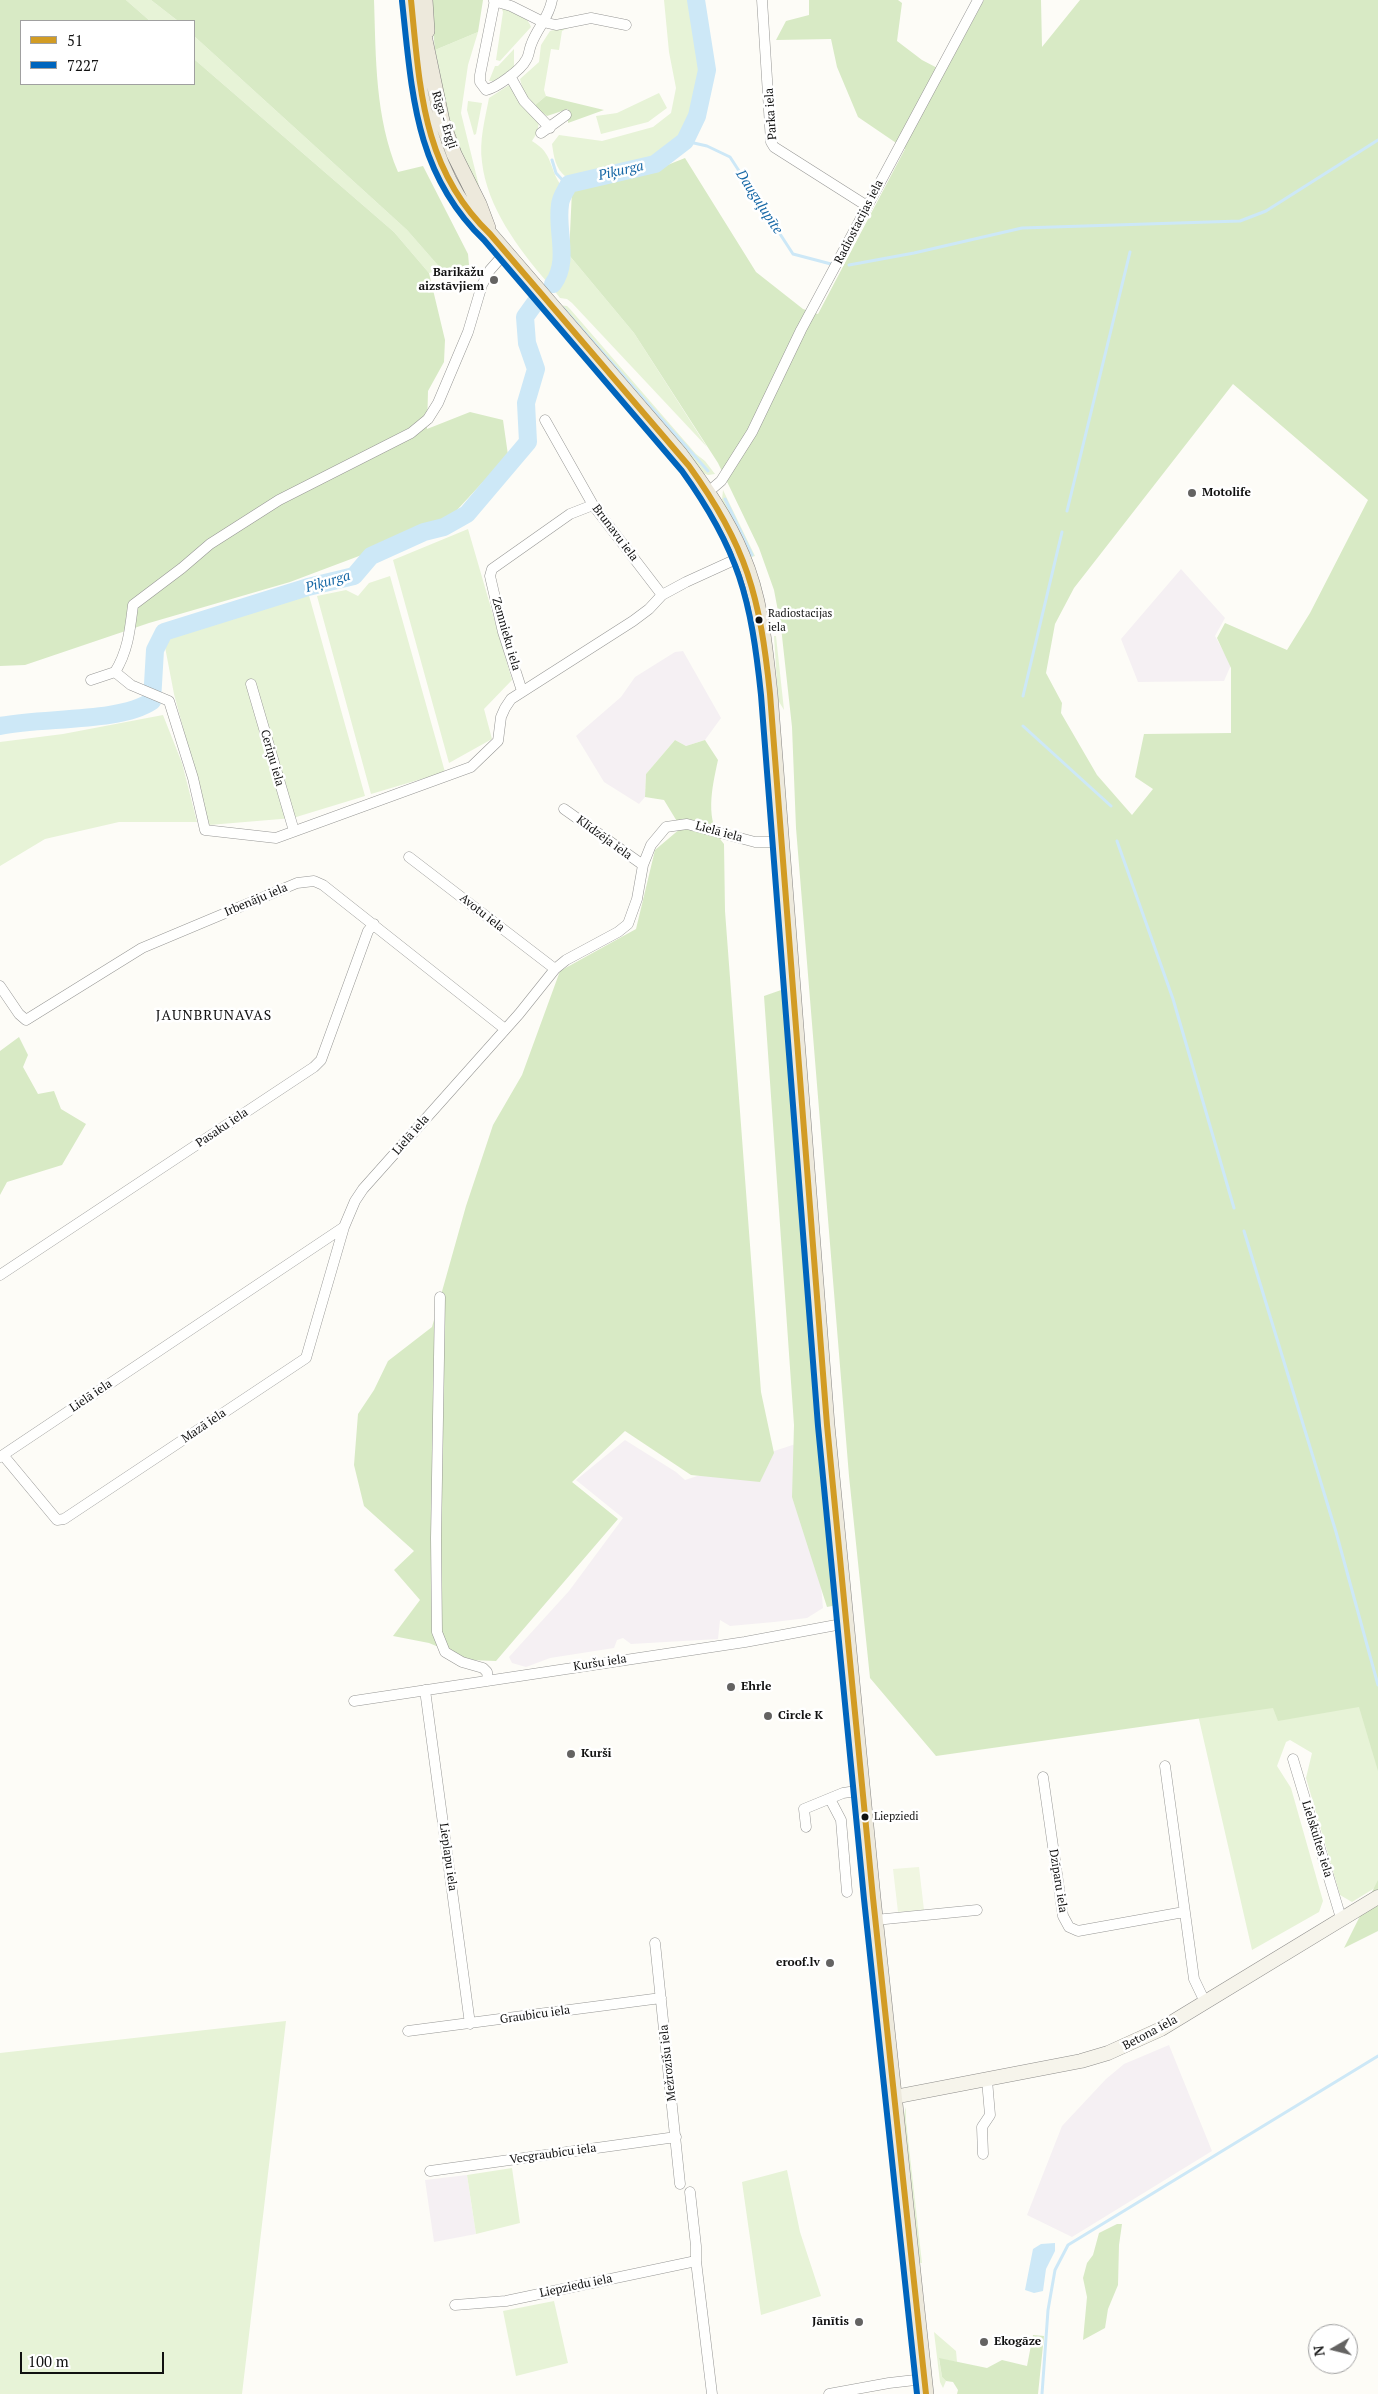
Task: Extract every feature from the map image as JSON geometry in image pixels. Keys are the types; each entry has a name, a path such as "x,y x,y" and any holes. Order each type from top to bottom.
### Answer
{"main road":[{"path":"404,0 418,75"},
{"name":"Rīga - Ērgļi","path":"411,0 418,75 429,126 450,180 467,211 490,234 680,454 707,493 743,556 756,598 764,645 781,842 827,1425 875,1920 925,2387"},
{"name":"Rīga - Ērgļi","path":"419,0 422,28 427,43 436,101 447,138 479,204 490,234"},
{"path":"424,0 427,43"},
{"name":"Betona iela","path":"894,2097 1053,2067 1108,2054 1161,2029 1378,1897"}],"street":[{"path":"552,0 549,14 542,22 526,60 510,76 486,90 480,82 480,75 494,1 511,6 542,22 565,24 591,18 626,25"},
{"name":"Parka iela","path":"762,0 771,142 774,147 867,206"},
{"name":"Radiostacijas iela","path":"707,493 720,480 752,432 801,330 978,0"},
{"path":"510,76 545,130 566,116"},
{"path":"91,680 115,672 122,660 130,637 133,605 210,544 279,500 411,433 428,419 438,403 468,332 482,284 490,270 505,253"},
{"name":"Brunavu iela","path":"545,420 593,504 662,595"},
{"name":"Zemnieku iela","path":"522,691 503,632 490,576 492,569 570,514 593,504"},
{"path":"115,672 131,685 169,701 193,778 205,830 276,838 471,767 498,741 505,708 522,691 633,621 662,595 743,556"},
{"name":"Ceriņu iela","path":"251,684 294,831"},
{"name":"Klīdzēja iela","path":"564,809 644,866"},
{"name":"Lielā iela","path":"1,1456 344,1228 355,1201 363,1189 505,1029 555,969 566,960 618,932 628,924 637,899 644,866 651,845 666,827 687,824 755,842 781,842"},
{"name":"Avotu iela","path":"409,857 555,969"},
{"name":"Irbenāju iela","path":"0,986 19,1014 26,1020 142,948 297,883 306,881 322,885 374,924 505,1029"},
{"name":"Pasaku iela","path":"0,1275 314,1067 321,1060 368,931 374,924"},
{"name":"Mazā iela","path":"1,1456 57,1520 64,1519 117,1484 306,1358 344,1228"},
{"path":"440,1297 436,1632 445,1652 462,1662 483,1668 487,1672 488,1680"},
{"name":"Kuršu iela","path":"354,1701 745,1642 847,1624"},
{"name":"Lieplapu iela","path":"425,1690 470,2024"},
{"name":"Lielskultes iela","path":"1293,1759 1341,1918"},
{"path":"1165,1766 1194,1979 1205,2002"},
{"name":"Dzīparu iela","path":"1043,1777 1058,1890 1063,1916 1069,1927 1078,1931 1184,1912"},
{"path":"806,1827 804,1809 843,1793 863,1790"},
{"path":"830,1799 841,1820 847,1892"},
{"path":"875,1920 976,1910"},
{"name":"Mežrozīšu iela","path":"655,1943 680,2184"},
{"name":"Graubicu iela","path":"408,2031 661,1998"},
{"path":"982,2154 982,2127 990,2115 987,2080"},
{"name":"Vecgraubicu iela","path":"430,2171 676,2137"},
{"path":"690,2192 696,2261 712,2394"},
{"name":"Liepziedu iela","path":"455,2306 506,2302 696,2261"},
{"path":"829,2394 888,2383 925,2387"}],"shaded area":[{"path":"1181,569 1225,618 1215,636 1231,665 1224,681 1138,682 1121,639"},
{"path":"683,651 721,718 705,740 686,746 675,740 646,774 645,797 639,804 604,782 576,736 621,697 635,677 675,652"},
{"path":"625,1440 676,1472 685,1480 808,1440 823,1608 807,1618 774,1622 730,1626 720,1620 718,1639 631,1644 623,1638 617,1640 614,1648 550,1658 526,1667 512,1663 509,1657 569,1591 623,1518 576,1480"},
{"path":"1169,2045 1212,2151 1072,2237 1027,2215 1062,2126 1106,2079 1124,2064"},
{"path":"467,2175 476,2234 434,2242 425,2180"}],"green space":[{"path":"0,0 126,0 149,20 20,20 20,85 195,85 195,60 394,232 429,273 445,340 444,362 428,391 427,429 470,412 503,420 508,455 444,524 290,582 149,623 25,665 0,666"},
{"path":"126,0 151,0 177,20 149,20"},
{"path":"151,0 374,0 378,88 390,151 398,172 423,166 468,254 469,265 442,270 407,230 195,37 195,20 177,20"},
{"path":"430,0 483,0 478,32 435,50"},
{"path":"664,0 695,0 700,60 696,101 690,120 680,136 665,150 656,155 617,167 566,177 557,166 553,153 552,144 559,135 602,141 653,127 671,113 676,88 669,52"},
{"path":"809,0 898,0 902,3 897,41 922,60 945,72 984,0 1041,0 1042,47 1080,0 1378,0 1378,1771 1359,1707 1278,1721 1273,1708 936,1756 870,1678 849,1476 796,828 792,727 781,627 774,590 759,548 718,463 634,333 569,255 572,190 650,172 685,158 756,272 803,309 818,314 905,149 858,117 837,67 831,39 776,40 786,21 809,15","holes":["1233,384 1368,500 1310,613 1287,650 1225,623 1217,638 1231,668 1231,733 1144,734 1135,777 1153,789 1132,815 1097,775 1061,713 1062,703 1046,673 1055,624 1074,588"]},
{"path":"502,9 510,9 519,13 531,27 500,61 496,60"},
{"path":"576,24 562,31 559,50 551,49 544,90 546,96 534,106 523,90 520,79 539,62 541,45 550,31"},
{"path":"478,32 468,65 461,113 480,190 461,153 448,116 435,50"},
{"path":"195,37 407,230 442,270 429,273 394,232 195,60"},
{"path":"514,49 514,68 494,81 489,81 495,66 498,66"},
{"path":"509,85 519,100 539,122 537,133 532,141 544,151 562,187 557,204 554,275 547,282 515,241 497,211 485,179 481,146 489,98"},
{"path":"659,93 667,108 648,122 601,134 596,116 617,113"},
{"path":"546,96 604,110 568,123 568,109 547,116 534,106"},
{"path":"468,101 482,103 476,134 474,135 467,110"},
{"path":"569,255 634,333 707,447 572,303 567,299 560,298 553,289 559,284"},
{"path":"559,305 567,306 570,309 715,474 708,475 702,473"},
{"path":"723,490 755,556 752,557 722,500"},
{"path":"468,529 512,680 484,709 492,739 449,763 393,560"},
{"path":"390,576 445,772 371,794 317,596 346,590 358,596 369,583"},
{"path":"308,592 365,796 293,818 209,825 174,694 165,647 172,636"},
{"path":"774,636 776,636 784,710 778,700"},
{"path":"163,715 182,763 197,822 119,822 45,839 0,866 0,742 63,734"},
{"path":"675,740 686,746 705,740 718,760 711,804 714,825 724,844 725,911 761,1392 774,1453 760,1482 691,1475 625,1431 572,1482 618,1519 496,1661 470,1660 429,1643 393,1636 420,1600 394,1570 414,1551 364,1506 354,1465 358,1414 374,1390 388,1361 432,1327 466,1206 493,1125 522,1075 560,971 636,929 655,850 681,828 664,800 645,797 646,774"},
{"path":"784,989 821,1473 837,1605 827,1607 792,1497 794,1425 764,996"},
{"path":"19,1037 28,1055 23,1067 38,1094 54,1091 61,1109 86,1124 62,1165 7,1182 0,1195 0,1051"},
{"path":"1355,1689 1378,1757 1378,1886 1352,1902 1340,1895 1306,1778 1312,1753 1290,1740 1286,1742 1277,1766 1291,1788 1323,1901 1319,1912 1252,1950 1198,1715"},
{"path":"919,1867 924,1910 898,1912 893,1869"},
{"path":"1378,1880 1378,1931 1344,1948"},
{"path":"286,2021 242,2394 0,2394 0,2053"},
{"path":"906,2107 922,2263 919,2263 903,2117"},
{"path":"512,2168 520,2223 476,2234 467,2175"},
{"path":"787,2170 800,2232 821,2296 761,2315 742,2182"},
{"path":"1117,2224 1122,2224 1119,2245 1118,2285 1108,2309 1105,2328 1083,2340 1087,2297 1083,2278 1087,2263 1093,2255 1099,2233"},
{"path":"554,2301 568,2363 516,2376 503,2311"},
{"path":"934,2332 956,2351 957,2362 939,2359 942,2377 946,2381 943,2388 940,2382"},
{"path":"1033,2335 1044,2336 1038,2394 957,2394 958,2390 953,2382 946,2381 942,2377 939,2358 987,2368 1002,2360 1027,2366"}],"water":[{"path":"1055,2243 1055,2251 1046,2269 1043,2291 1034,2293 1025,2290 1033,2249 1041,2244"}],"waterway":[{"name":"Piķurga","path":"553,284 561,266 562,256 560,202 569,184 655,164 685,141 697,116 707,70 696,0"},
{"path":"849,265 914,253 1022,228 1240,221 1266,211 1378,140"},
{"name":"Dauguļupīte","path":"685,141 707,146 730,157 793,254 831,264"},
{"path":"552,160 556,173 568,186"},
{"path":"1067,511 1130,252"},
{"name":"Piķurga","path":"0,726 101,716 138,708 152,701 155,650 164,632 308,587 354,576 371,556 424,532 444,527 467,514 528,442 526,403 536,369 527,343 525,317 535,303"},
{"path":"563,308 708,471"},
{"path":"725,499 752,555"},
{"path":"1023,696 1062,532"},
{"path":"1023,726 1111,806"},
{"path":"1117,841 1173,999 1234,1208"},
{"path":"1244,1231 1336,1532 1378,1685"},
{"path":"1042,2394 1048,2310 1055,2270 1068,2245 1378,2056"}],"transit line":[{"name":"51","path":"411,0 422,96 428,126 437,155 450,182 467,209 689,466 725,522 748,574 755,600 770,694 827,1425 873,1898 926,2394"},
{"name":"7227","path":"402,1 409,67 420,129 430,159 443,187 461,214 682,471 717,526 729,551 747,603 761,695 818,1426 864,1899 917,2394"}],"place":[{"name":"Barikāžu aizstāvjiem","path":"494,280"},
{"name":"Motolife","path":"1192,493"},
{"name":"Radiostacijas iela","path":"759,620"},
{"name":"Ehrle","path":"731,1687"},
{"name":"Circle K","path":"768,1716"},
{"name":"Kurši","path":"571,1754"},
{"name":"Liepziedi","path":"865,1817"},
{"name":"eroof.lv","path":"830,1963"},
{"name":"Jānītis","path":"859,2322"},
{"name":"Ekogāze","path":"984,2342"}],"district":[{"name":"JAUNBRUNAVAS","path":"214,1016"}]}
